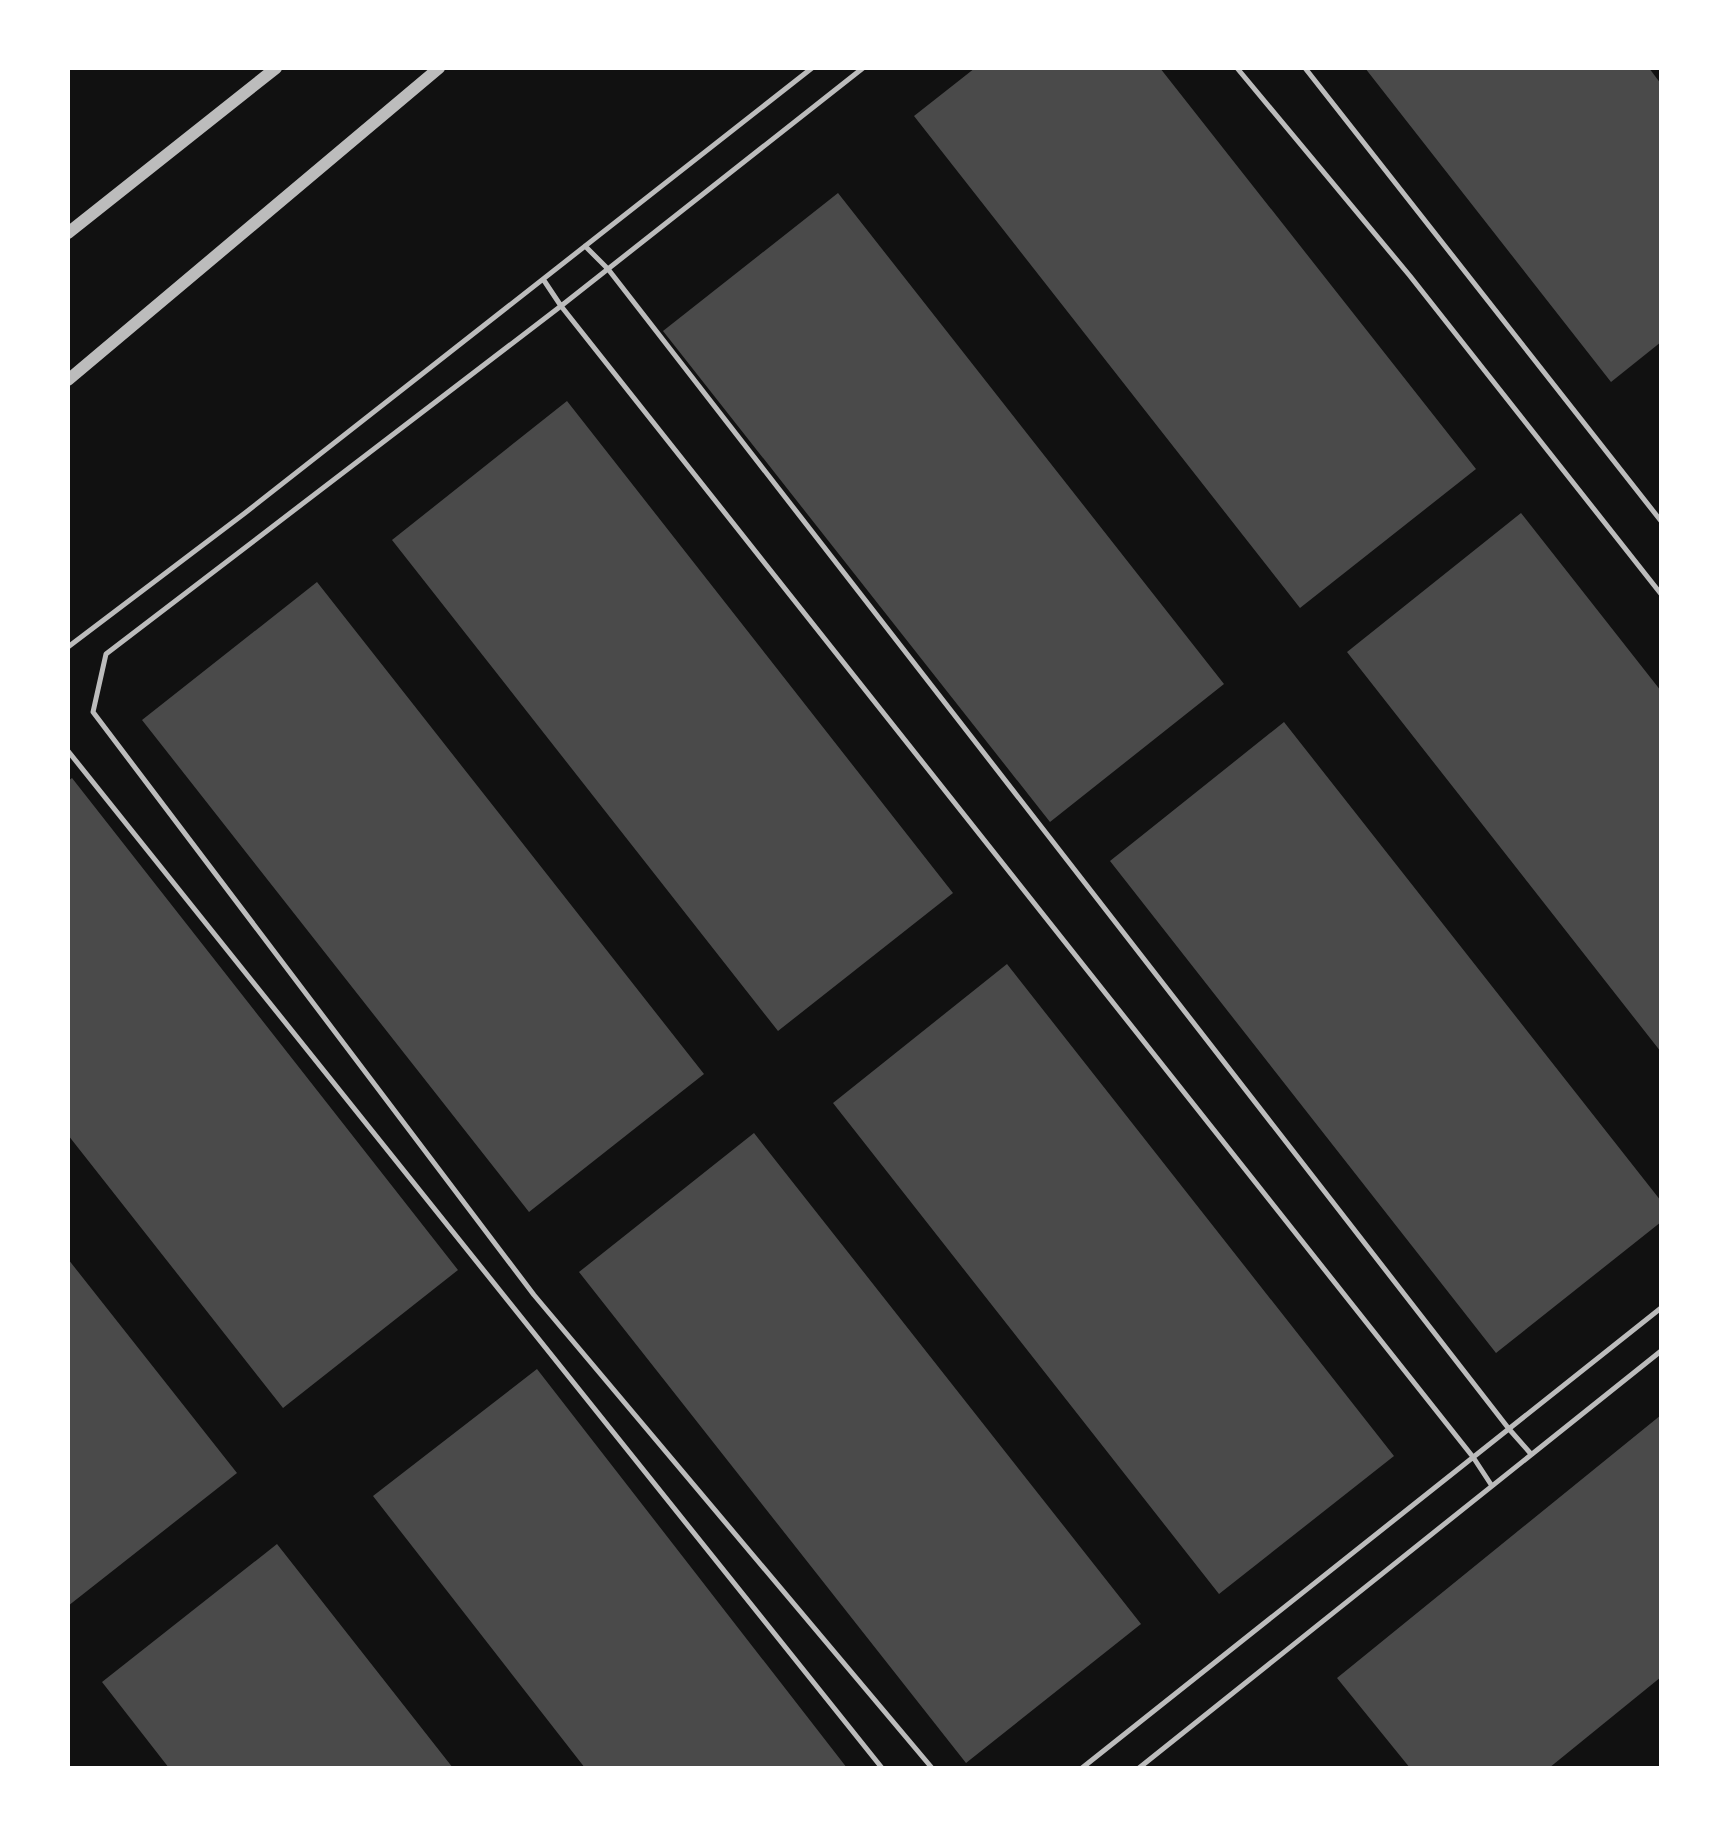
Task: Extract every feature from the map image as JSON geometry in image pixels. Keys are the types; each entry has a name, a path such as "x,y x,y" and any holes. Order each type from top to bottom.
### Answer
{"street":[{"path":"68,233 276,68"},
{"path":"68,380 439,68"}],"lane":[{"path":"68,647 256,505 812,68"},
{"path":"863,68 608,270 106,653 93,712 534,1295 932,1768"},
{"path":"1237,68 1410,276 1661,594"},
{"path":"1305,68 1661,521"},
{"path":"585,246 608,270 1531,1454"},
{"path":"543,279 561,306 1473,1457 1492,1486"},
{"path":"68,751 882,1768"},
{"path":"1082,1768 1661,1308"},
{"path":"1139,1768 1661,1350"}],"building":[{"path":"975,68 1160,68 1476,469 1300,608 914,116"},
{"path":"1365,68 1649,68 1661,84 1661,342 1611,382"},
{"path":"838,193 1224,684 1050,822 663,331"},
{"path":"567,401 953,893 778,1031 392,540"},
{"path":"1521,513 1661,691 1661,1052 1347,652"},
{"path":"317,582 704,1074 529,1212 142,720"},
{"path":"1284,722 1661,1201 1661,1222 1496,1353 1110,861"},
{"path":"72,778 458,1270 283,1408 68,1135 68,781"},
{"path":"1007,964 1394,1456 1219,1594 833,1103"},
{"path":"754,1133 1141,1624 966,1763 579,1272"},
{"path":"68,1259 237,1473 68,1606"},
{"path":"537,1369 847,1768 585,1768 373,1496"},
{"path":"1661,1415 1661,1677 1549,1768 1410,1768 1337,1678"},
{"path":"277,1544 453,1768 169,1768 102,1682"}]}
